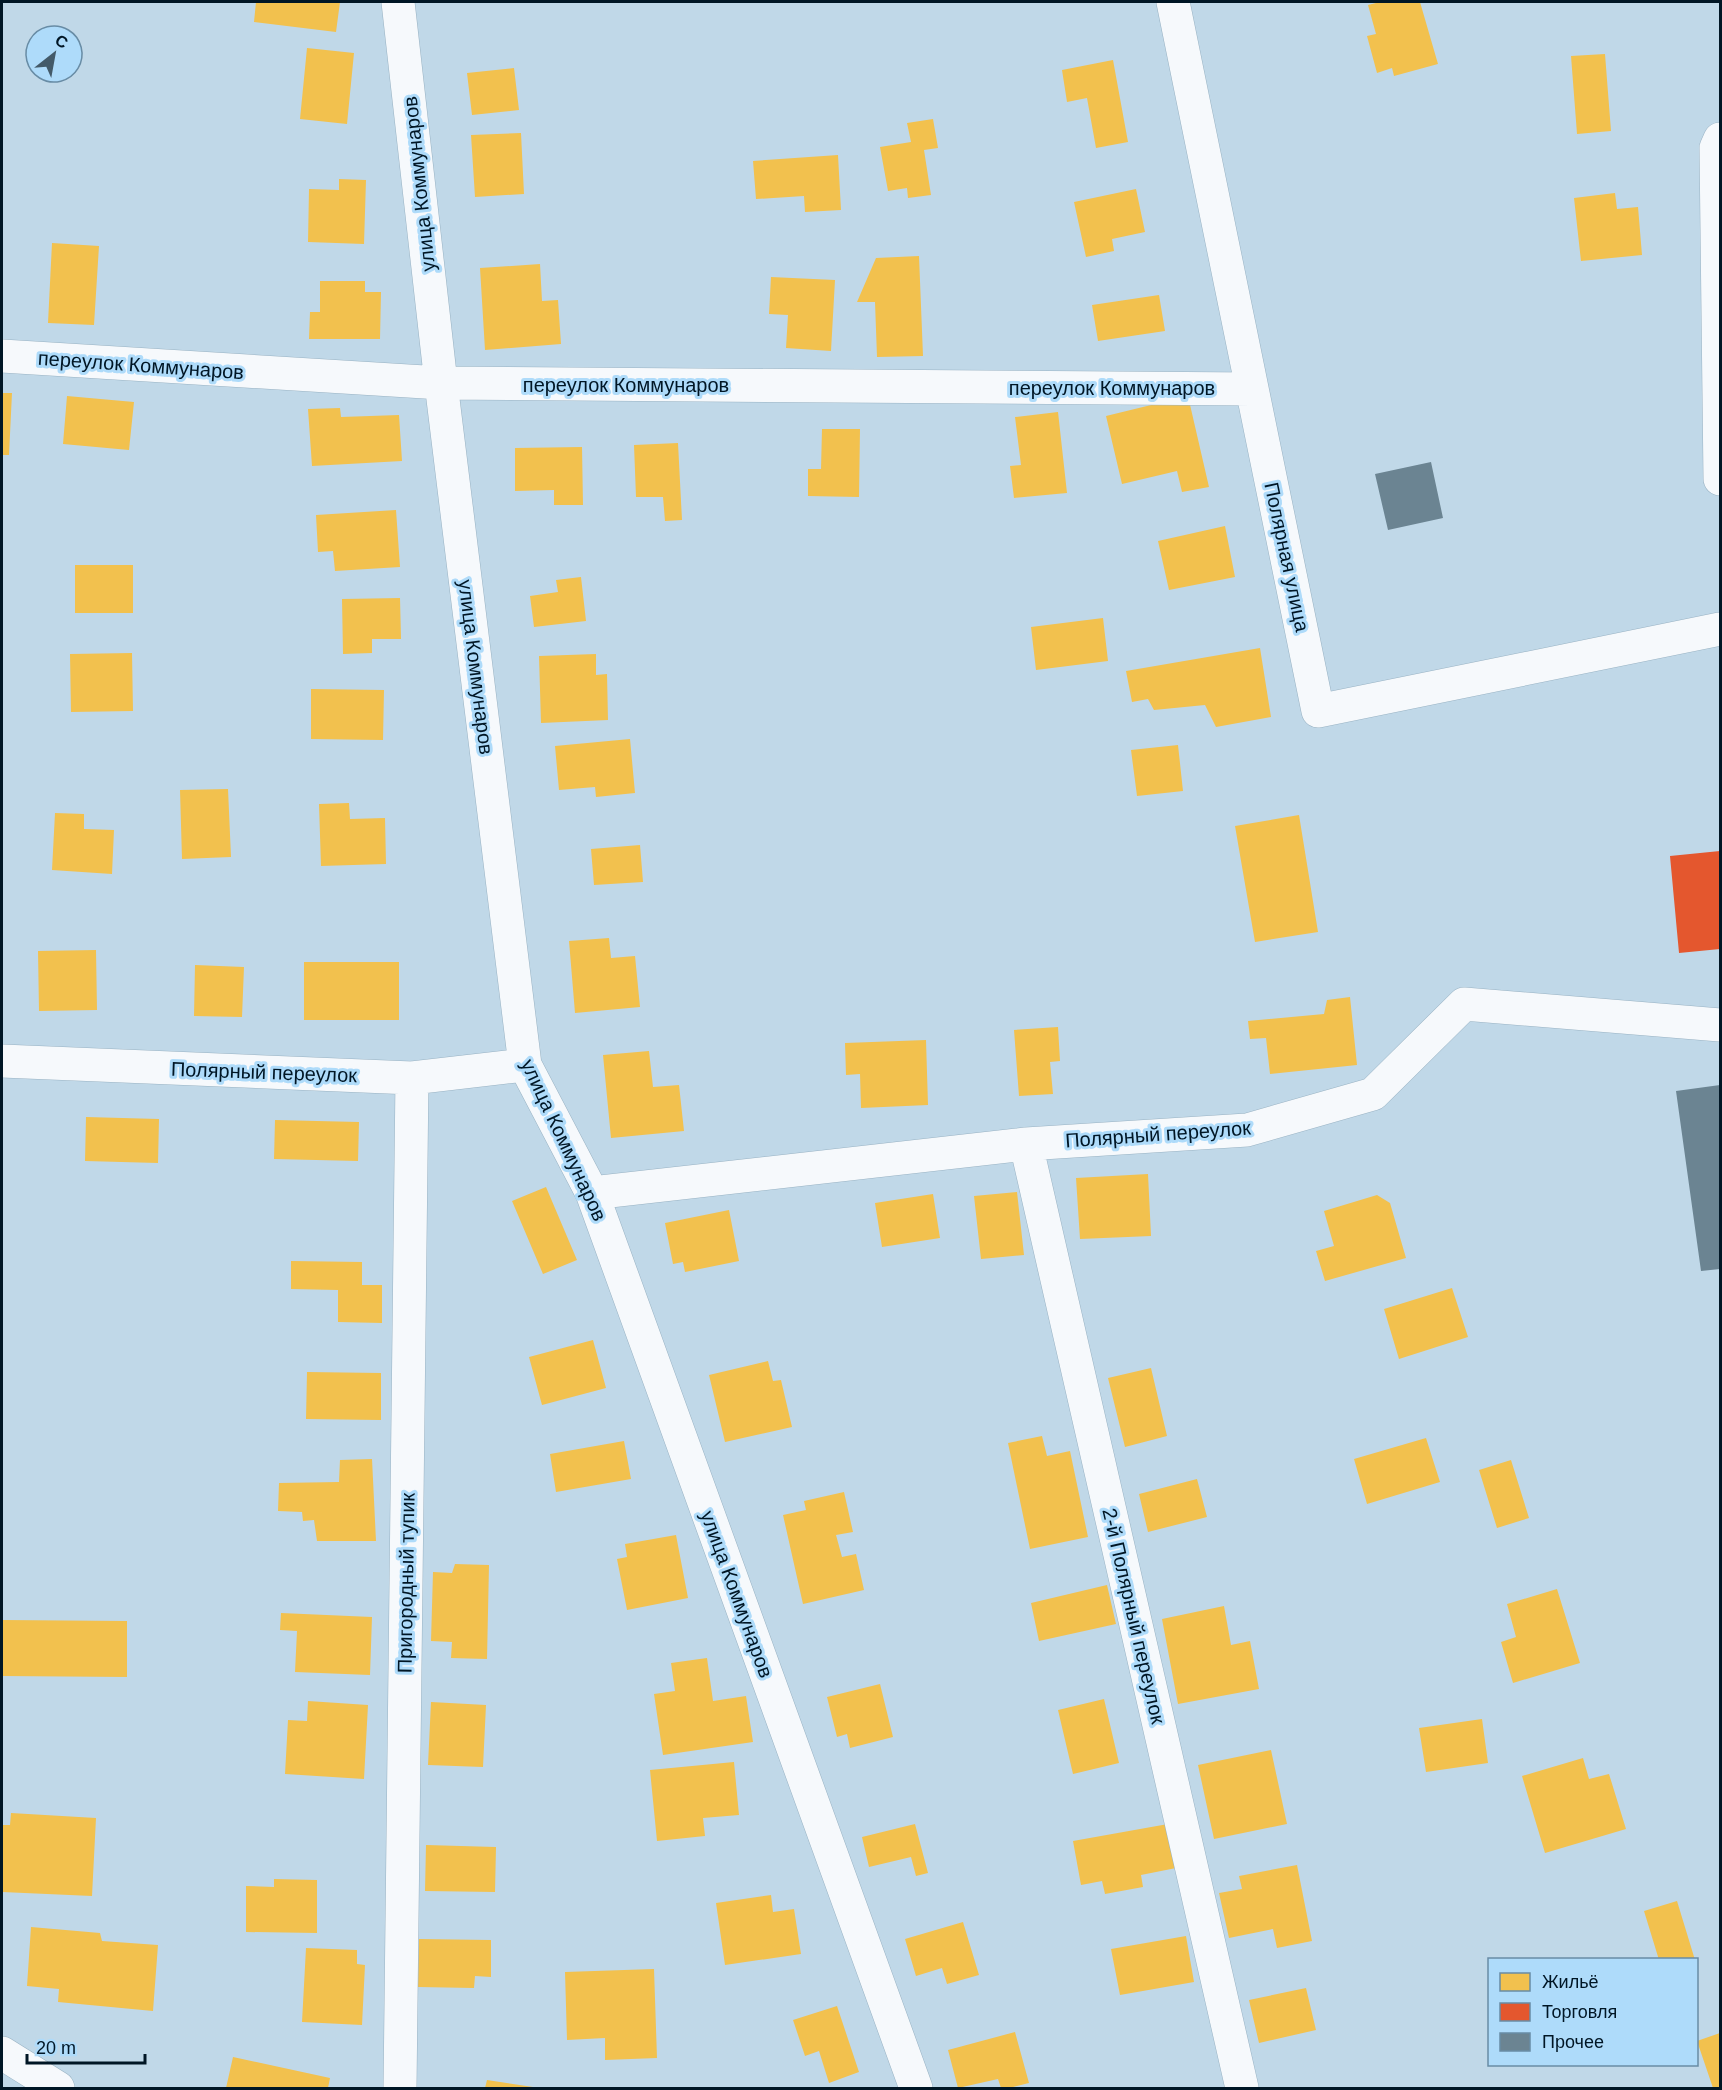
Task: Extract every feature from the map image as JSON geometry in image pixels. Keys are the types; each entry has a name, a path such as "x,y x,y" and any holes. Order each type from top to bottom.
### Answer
{"street":[{"name":"улица Коммунаров","path":"398,2 441,383 525,1065 592,1193 916,2088"},
{"name":"Полярная улица","path":"1173,2 1318,711 1720,629"},
{"path":"1720,139 1716,148 1720,479"},
{"name":"переулок Коммунаров","path":"2,356 441,383 1252,389"},
{"name":"Полярный переулок","path":"592,1193 1026,1144 1247,1130 1373,1094 1464,1004 1720,1024"},
{"name":"Полярный переулок","path":"2,1061 412,1078 525,1065"},
{"name":"Пригородный тупик","path":"400,2088 412,1078"},
{"name":"2-й Полярный переулок","path":"1026,1144 1242,2088"},
{"path":"2,2053 58,2088"}],"building: Жильё":[{"path":"256,2 340,2 336,32 254,22"},
{"path":"1380,2 1420,2 1438,64 1394,76 1392,68 1377,73 1367,36 1376,34 1368,5"},
{"path":"307,48 354,53 347,124 300,119"},
{"path":"1605,54 1611,131 1577,134 1571,56"},
{"path":"1113,60 1128,142 1096,148 1087,98 1067,102 1062,70"},
{"path":"514,68 519,110 472,115 467,73"},
{"path":"933,119 938,148 924,150 931,195 908,198 907,188 888,191 880,147 911,142 907,123"},
{"path":"521,133 524,194 475,197 471,135"},
{"path":"838,155 841,210 805,212 804,196 756,199 753,161"},
{"path":"339,179 366,180 364,244 308,242 309,189 339,190"},
{"path":"1136,189 1145,232 1112,239 1114,251 1086,257 1074,202"},
{"path":"1615,193 1617,209 1638,207 1642,255 1581,261 1574,198"},
{"path":"52,243 99,246 94,325 48,323"},
{"path":"919,256 923,356 877,357 875,302 857,302 876,258"},
{"path":"540,264 542,301 558,300 561,344 485,350 480,268"},
{"path":"771,277 835,280 831,351 786,348 788,315 769,314"},
{"path":"320,281 365,281 365,292 381,292 380,339 309,339 310,312 320,312"},
{"path":"1159,295 1165,331 1098,341 1092,305"},
{"path":"2,393 12,393 9,455 2,455"},
{"path":"67,396 134,402 129,450 63,444"},
{"path":"1188,396 1209,487 1182,492 1177,471 1122,484 1106,416"},
{"path":"340,408 341,417 399,415 402,461 312,466 308,409"},
{"path":"1058,412 1067,493 1014,498 1010,466 1021,465 1015,417"},
{"path":"822,429 860,429 859,497 808,496 808,469 821,469"},
{"path":"678,443 682,520 665,521 663,497 636,497 634,445"},
{"path":"582,447 583,505 554,505 554,490 515,491 515,448"},
{"path":"396,510 400,567 335,571 333,551 318,552 316,515"},
{"path":"1225,526 1235,577 1169,590 1158,541"},
{"path":"75,565 133,565 133,613 75,613"},
{"path":"581,577 586,621 534,627 530,596 558,592 556,580"},
{"path":"400,598 401,639 372,639 372,653 343,654 342,599"},
{"path":"1103,618 1108,661 1036,670 1031,627"},
{"path":"1260,648 1271,717 1216,727 1205,705 1154,710 1148,699 1132,702 1126,671"},
{"path":"132,653 133,711 71,712 70,654"},
{"path":"596,654 596,675 607,674 608,720 541,723 539,656"},
{"path":"311,689 384,690 383,740 311,739"},
{"path":"630,739 635,793 596,797 595,787 559,790 555,746"},
{"path":"1178,745 1183,791 1137,796 1131,750"},
{"path":"228,789 231,857 182,859 180,790"},
{"path":"349,803 350,819 385,818 386,864 321,866 319,804"},
{"path":"55,813 84,814 84,829 114,830 112,874 52,870"},
{"path":"1299,815 1318,932 1255,942 1235,826"},
{"path":"640,845 643,882 594,885 591,849"},
{"path":"609,938 611,958 635,956 640,1007 575,1013 569,941"},
{"path":"96,950 97,1010 39,1011 38,951"},
{"path":"304,962 399,962 399,1020 304,1020"},
{"path":"195,965 244,967 242,1017 194,1016"},
{"path":"1350,997 1357,1065 1270,1074 1266,1038 1250,1039 1248,1021 1324,1014 1327,1000"},
{"path":"1058,1027 1060,1061 1050,1062 1053,1094 1019,1096 1014,1030"},
{"path":"926,1040 928,1105 861,1108 860,1074 846,1075 845,1043"},
{"path":"649,1051 653,1087 679,1085 684,1131 611,1138 603,1055"},
{"path":"86,1117 159,1119 158,1163 85,1161"},
{"path":"275,1120 359,1122 358,1161 274,1159"},
{"path":"1148,1174 1151,1236 1080,1239 1076,1178"},
{"path":"546,1187 577,1260 543,1274 512,1201"},
{"path":"1017,1192 1024,1255 981,1259 974,1196"},
{"path":"933,1194 940,1238 882,1247 875,1203"},
{"path":"1377,1195 1390,1203 1406,1258 1325,1281 1316,1251 1334,1246 1324,1211"},
{"path":"729,1210 739,1261 685,1272 683,1262 673,1264 665,1223"},
{"path":"291,1261 362,1262 362,1285 382,1285 382,1323 338,1322 338,1290 291,1289"},
{"path":"1452,1288 1468,1337 1399,1359 1384,1309"},
{"path":"593,1340 606,1388 542,1405 529,1357"},
{"path":"768,1361 773,1381 781,1380 792,1427 725,1442 709,1375"},
{"path":"1151,1368 1167,1436 1125,1447 1108,1378"},
{"path":"307,1372 381,1373 381,1420 306,1419"},
{"path":"1042,1436 1047,1456 1070,1451 1088,1537 1030,1549 1008,1443"},
{"path":"1426,1438 1440,1482 1367,1504 1354,1459"},
{"path":"624,1441 631,1479 556,1492 550,1454"},
{"path":"372,1459 376,1541 317,1541 314,1520 303,1521 302,1512 278,1511 279,1483 339,1482 340,1460"},
{"path":"1511,1460 1529,1518 1497,1528 1479,1470"},
{"path":"1197,1479 1207,1517 1148,1532 1139,1494"},
{"path":"844,1492 853,1532 836,1535 842,1557 856,1554 864,1590 803,1604 783,1515 806,1510 804,1501"},
{"path":"676,1535 688,1598 627,1610 617,1559 627,1557 625,1544"},
{"path":"455,1564 489,1565 487,1659 451,1658 452,1642 431,1641 433,1572 452,1573"},
{"path":"1107,1585 1116,1624 1039,1641 1031,1603"},
{"path":"1557,1589 1580,1663 1513,1683 1501,1642 1516,1637 1507,1604"},
{"path":"1224,1606 1231,1645 1250,1641 1259,1689 1178,1704 1162,1619"},
{"path":"281,1613 372,1617 370,1675 295,1672 297,1631 280,1630"},
{"path":"2,1620 127,1621 127,1677 2,1676"},
{"path":"707,1658 713,1701 746,1696 753,1742 663,1755 654,1694 675,1691 671,1663"},
{"path":"880,1684 893,1737 850,1748 847,1734 837,1737 827,1697"},
{"path":"1104,1699 1119,1763 1073,1774 1058,1710"},
{"path":"308,1701 368,1705 364,1779 285,1774 288,1720 307,1721"},
{"path":"431,1702 486,1705 483,1767 428,1765"},
{"path":"1482,1719 1488,1763 1426,1772 1419,1728"},
{"path":"1271,1750 1287,1824 1214,1839 1198,1765"},
{"path":"1583,1758 1589,1779 1609,1774 1626,1829 1545,1853 1522,1776"},
{"path":"734,1762 739,1815 703,1818 705,1836 657,1841 650,1770"},
{"path":"11,1813 96,1818 92,1896 2,1892 2,1825 10,1825"},
{"path":"915,1824 928,1873 916,1876 911,1857 869,1867 862,1837"},
{"path":"1168,1824 1176,1868 1141,1875 1143,1887 1105,1894 1102,1881 1081,1885 1073,1841"},
{"path":"426,1845 496,1847 495,1892 425,1891"},
{"path":"1297,1865 1312,1941 1277,1948 1273,1929 1229,1938 1219,1893 1242,1889 1239,1876"},
{"path":"274,1879 317,1880 317,1933 246,1932 246,1886 274,1887"},
{"path":"771,1895 773,1912 794,1909 801,1954 725,1965 716,1903"},
{"path":"1677,1901 1694,1958 1658,1958 1644,1911"},
{"path":"963,1922 979,1975 947,1984 942,1968 916,1976 905,1939"},
{"path":"31,1927 100,1933 102,1941 158,1945 153,2011 58,2002 59,1989 27,1986"},
{"path":"1186,1936 1194,1982 1120,1995 1111,1949"},
{"path":"419,1939 491,1940 491,1977 475,1976 474,1988 418,1987"},
{"path":"306,1948 357,1950 357,1964 365,1965 362,2025 302,2022"},
{"path":"654,1969 657,2058 605,2060 605,2038 567,2040 565,1972"},
{"path":"1306,1988 1316,2030 1259,2043 1249,2000"},
{"path":"837,2006 859,2072 829,2083 819,2051 805,2056 793,2020"},
{"path":"1015,2032 1029,2083 1001,2088 998,2079 958,2088 948,2050"},
{"path":"1720,2033 1720,2088 1713,2088 1698,2041"},
{"path":"233,2057 330,2078 328,2088 226,2088"},
{"path":"487,2080 533,2087 533,2088 485,2088"}],"building: Торговля":[{"path":"1720,851 1720,949 1679,953 1670,856"}],"building: Прочее":[{"path":"1431,462 1443,518 1388,530 1375,474"},
{"path":"1720,1085 1720,1269 1701,1271 1676,1091"}]}
